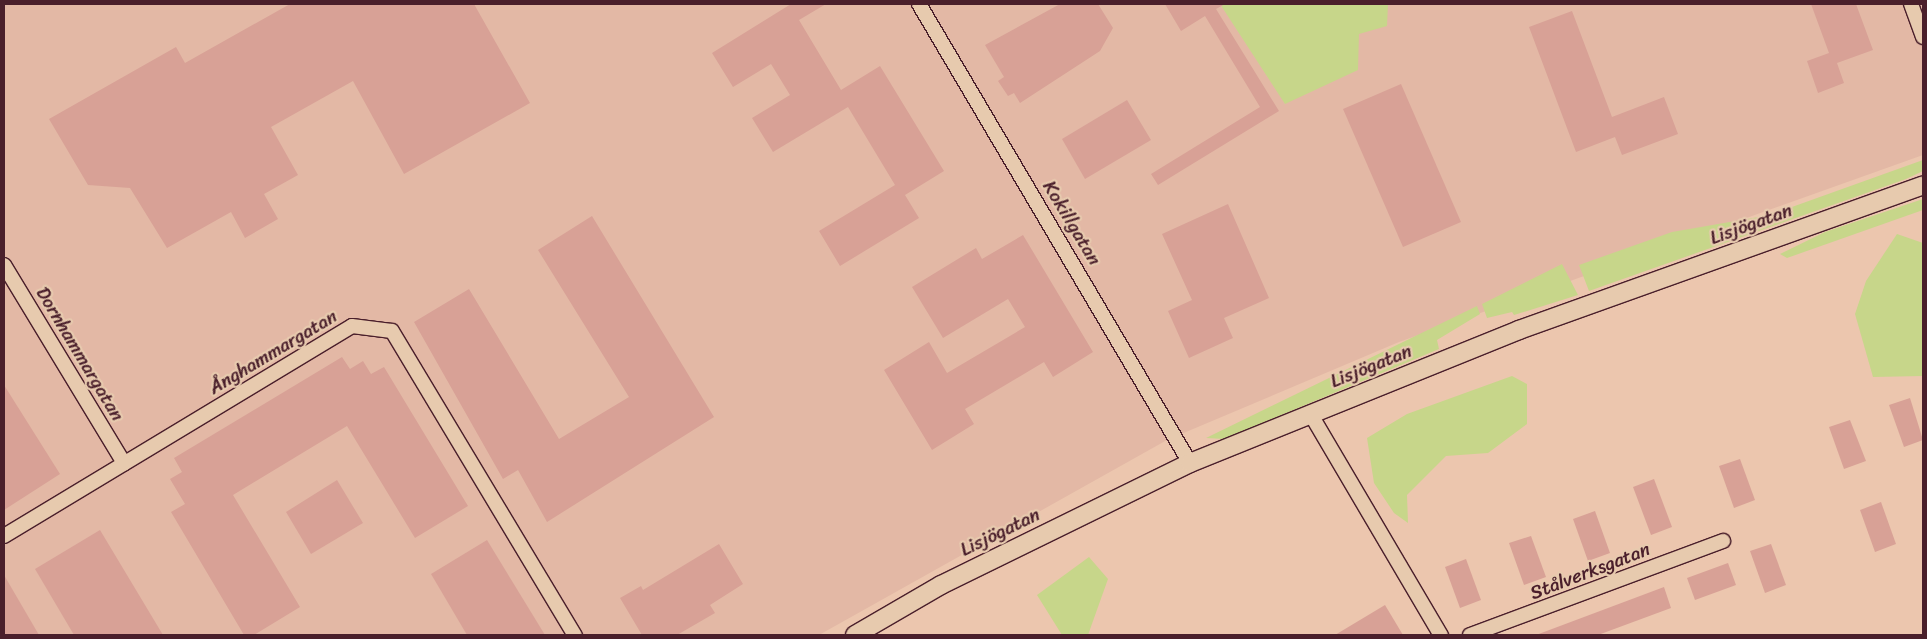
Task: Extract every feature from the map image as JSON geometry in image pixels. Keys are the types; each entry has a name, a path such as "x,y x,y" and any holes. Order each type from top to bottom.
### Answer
{"street":[{"name":"Kokillgatan","path":"919,4 1190,463"},
{"path":"1911,4 1923,36"},
{"name":"Lisjögatan","path":"855,635 941,585 1190,463 1519,330 1923,185"},
{"name":"Dornhammargatan","path":"4,265 124,463"},
{"name":"Ånghammargatan","path":"4,536 352,326 392,331 575,635"},
{"path":"1310,413 1339,470 1440,635"},
{"name":"Stålverksgatan","path":"1470,635 1722,541"}],"shaded area":[{"path":"4,4 1923,4 1923,155 1399,342 1167,440 819,635 4,635"}],"green space":[{"path":"1220,4 1388,4 1387,26 1359,34 1358,70 1285,104"},
{"path":"1923,160 1923,171 1906,179 1589,291 1579,265 1672,232 1770,215"},
{"path":"1923,199 1923,210 1787,258 1780,254 1825,232"},
{"path":"1897,234 1923,243 1923,376 1873,377 1855,314 1866,281"},
{"path":"1562,264 1578,295 1514,315 1512,312 1487,318 1482,304"},
{"path":"1477,306 1480,314 1437,340 1439,349 1224,439 1206,438"},
{"path":"1512,376 1527,384 1527,424 1488,453 1446,456 1407,495 1408,523 1394,513 1374,483 1367,438 1407,414"},
{"path":"1089,557 1108,579 1088,635 1062,635 1037,595"}],"building":[{"path":"290,4 474,4 530,103 404,174 353,81 271,127 298,175 264,194 278,219 245,238 231,212 167,248 130,188 88,185 49,119 176,47 185,63"},
{"path":"791,4 826,4 799,20 841,90 880,66 944,171 905,195 919,218 840,266 819,231 895,185 848,107 773,152 752,118 790,95 771,64 733,87 712,53"},
{"path":"1060,4 1098,4 1113,28 1100,51 1020,103 1014,93 1008,96 998,81 1004,77 985,45"},
{"path":"1165,4 1225,4 1216,9 1279,111 1158,185 1151,174 1260,107 1205,16 1181,31"},
{"path":"1811,4 1856,4 1873,50 1837,63 1844,83 1818,93 1807,61 1829,53"},
{"path":"1572,11 1612,117 1664,97 1678,134 1622,155 1615,137 1576,152 1529,27"},
{"path":"1401,84 1461,222 1403,247 1343,109"},
{"path":"1127,100 1151,140 1085,179 1062,139"},
{"path":"1228,204 1269,298 1224,318 1233,338 1189,358 1168,311 1192,300 1162,234"},
{"path":"592,216 714,417 547,522 518,470 503,479 414,322 469,289 559,439 629,397 538,250"},
{"path":"1023,235 1093,352 1053,377 1044,362 965,409 974,424 932,450 884,370 929,342 947,373 1025,327 1008,299 943,338 912,287 976,248 982,259"},
{"path":"342,357 350,369 363,361 371,374 384,367 468,506 415,538 347,426 233,495 300,607 254,635 244,635 171,512 185,504 170,479 182,472 174,458"},
{"path":"4,385 60,474 4,510"},
{"path":"1910,398 1923,440 1904,447 1889,405"},
{"path":"1850,420 1866,461 1844,469 1829,427"},
{"path":"1740,459 1755,500 1734,508 1719,466"},
{"path":"1654,479 1672,527 1651,535 1633,487"},
{"path":"337,480 363,523 311,554 286,512"},
{"path":"1881,502 1896,544 1875,552 1860,510"},
{"path":"1595,511 1610,553 1588,561 1573,519"},
{"path":"100,530 163,635 74,635 35,569"},
{"path":"1531,536 1546,577 1524,585 1509,543"},
{"path":"487,540 545,635 467,635 431,574"},
{"path":"719,544 743,584 710,605 715,613 677,635 642,635 620,598 641,586 643,590"},
{"path":"1771,544 1786,585 1765,593 1750,551"},
{"path":"1466,559 1481,600 1460,608 1445,567"},
{"path":"1728,563 1736,585 1695,600 1687,578"},
{"path":"4,575 39,635 4,635"},
{"path":"1664,587 1671,608 1598,635 1536,635"},
{"path":"1385,605 1403,635 1335,635"}]}
